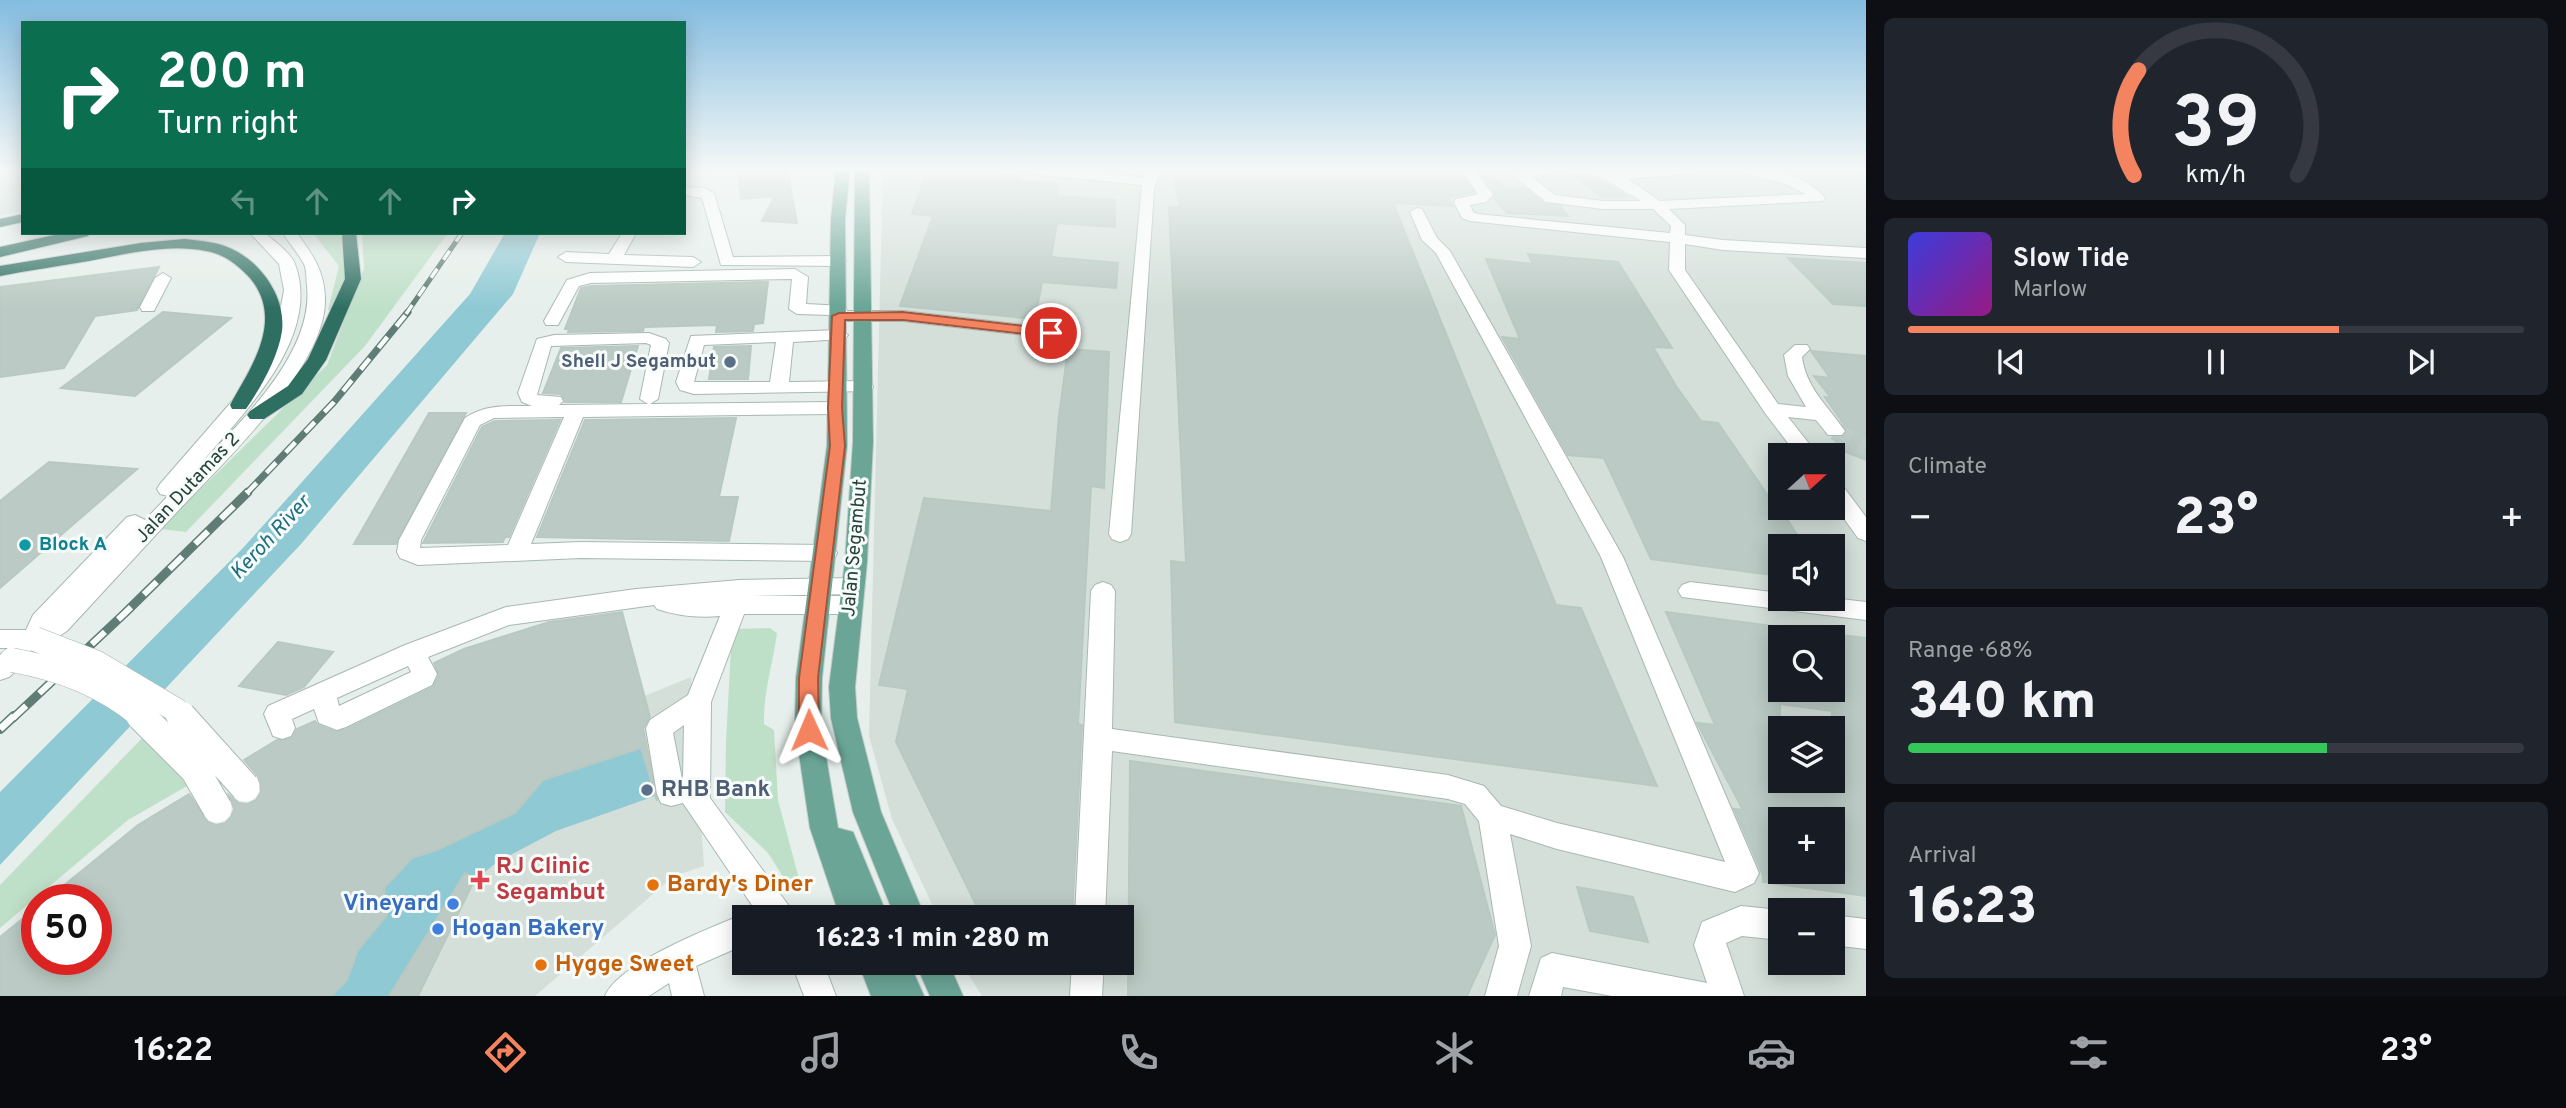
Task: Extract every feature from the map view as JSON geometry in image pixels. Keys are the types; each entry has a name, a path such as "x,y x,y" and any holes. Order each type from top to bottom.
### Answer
{"highway":[{"path":"0,223 21,218"},
{"path":"0,241 28,235"},
{"path":"0,251 74,235"},
{"path":"248,410 295,390 317,360 354,279 349,235"},
{"path":"0,271 169,245 193,244 225,251 250,265 268,292 274,323 272,353"}],"main road":[{"name":"Jalan Segambut","path":"838,214 837,446 809,678 808,713 824,828 851,905"},
{"name":"Jalan Segambut","path":"862,214 862,473 842,687 844,718 867,811 904,905"},
{"path":"816,766 868,905"},
{"path":"879,975 887,996"},
{"path":"899,975 908,996"},
{"path":"937,975 947,996"}],"street":[{"path":"714,214 727,262"},
{"path":"1120,534 1144,214"},
{"path":"1418,214 1430,240 1442,251 1612,557 1741,860 1744,873 1735,878 1557,836 1492,816"},
{"path":"1467,214 1475,218 1723,245 1866,253"},
{"path":"1667,214 1678,225 1677,271 1799,443"},
{"name":"Jalan Dutamas 2","path":"248,410 272,353 286,329 292,290 287,263 259,235"},
{"name":"Jalan Dutamas 2","path":"4,656 60,625 248,410 289,374 311,326 319,284 316,268 300,242 292,235"},
{"path":"615,257 628,235"},
{"path":"1676,238 1720,236 1866,243"},
{"path":"566,257 615,257 633,261 838,261"},
{"path":"272,353 288,350 297,333 309,259"},
{"path":"552,321 573,283 590,278 795,274 800,277 797,309 839,320"},
{"path":"148,307 163,278"},
{"path":"836,397 779,386 695,387 687,386 685,382 697,341 785,338 839,320 863,316 903,316 1051,333"},
{"path":"649,399 660,343 657,339 649,338 543,343 527,393 535,401 836,397"},
{"path":"779,386 785,338"},
{"path":"1801,349 1793,355 1794,371 1821,415 1835,431"},
{"path":"826,553 581,550 418,557 408,552 410,540 472,422 482,415 493,412 836,397 864,387"},
{"path":"1772,409 1821,415"},
{"path":"516,553 576,410"},
{"path":"1845,494 1866,500"},
{"path":"1845,504 1866,533"},
{"path":"282,728 277,714 323,692 328,715 337,719 423,678 424,674 414,652 506,617 636,598 739,587 852,596"},
{"path":"1091,905 1103,591"},
{"path":"1690,591 1866,611"},
{"path":"636,598 699,609 819,595"},
{"path":"736,605 698,702 696,801 770,905"},
{"path":"35,639 97,663 176,710 200,756 217,808"},
{"path":"4,656 82,679 149,720 245,787"},
{"path":"696,787 671,794 659,728 698,702"},
{"path":"1099,737 1448,787 1474,795 1492,816 1515,946 1502,996"},
{"path":"1728,996 1710,946 1713,933 1741,921 1768,924"},
{"path":"1845,932 1866,934"},
{"path":"621,996 678,958 732,934"},
{"path":"678,958 688,996"},
{"path":"1545,996 1552,969 1699,996"},
{"path":"812,975 820,996"},
{"path":"1086,996 1087,975"}],"shaded area":[{"path":"882,214 1866,214 1866,996 982,996 969,975 1134,975 1134,905 932,905 892,819 869,736"},
{"path":"691,677 704,866 674,876 535,996 186,996 517,748"}],"green space":[{"path":"315,235 343,235 349,277 335,310 328,310 339,266"},
{"path":"362,235 447,235 365,346 186,532 160,529 327,365 364,269"},
{"path":"770,628 777,633 764,724 774,730 778,800 799,879 787,883 768,853 725,812 732,629"},
{"path":"148,732 187,786 128,820 52,884 21,884 21,910 0,928 0,885"}],"water":[{"name":"Keroh River","path":"504,235 539,235 513,294 301,544 0,865 0,792 243,548 470,294"},
{"path":"641,748 655,796 556,831 497,862 446,904 390,996 332,996 347,980 358,950 387,915 384,888 412,858 437,850 515,813 543,780"}],"building":[{"path":"765,214 795,214 797,223 762,221"},
{"path":"917,214 1115,214 1115,227 1057,223 1051,257 1118,263 1116,288 1042,282 1035,319 900,306 933,216"},
{"path":"1169,214 1398,214 1556,605 1581,608 1657,786 1175,722 1171,561 1186,563"},
{"path":"1528,254 1618,262 1672,348 1653,347 1676,386 1701,421 1718,423 1768,496 1768,520 1788,520 1796,534 1768,534 1768,574 1651,559 1604,458 1568,455 1502,337 1520,339 1486,259 1533,264"},
{"path":"1788,258 1866,263 1866,306 1833,304"},
{"path":"159,267 137,310 95,316 64,368 0,377 0,287"},
{"path":"768,282 763,323 754,324 753,331 716,332 717,325 644,327 643,331 568,332 569,329 565,329 581,288"},
{"path":"163,312 231,318 135,396 61,388"},
{"path":"638,346 621,402 565,402 561,394 543,393 561,348"},
{"name":"Shell J Segambut","path":"751,346 748,379 709,379 714,347"},
{"path":"1068,349 1109,352 1104,488 1091,486 1078,724 1082,725 1073,905 976,905 896,742 908,689 879,685 924,498 1051,511"},
{"path":"1811,351 1866,356 1866,460 1845,452 1845,443 1837,443 1833,438 1842,438 1849,432 1825,397 1831,398 1814,376 1830,378"},
{"path":"429,413 466,413 396,544 354,544"},
{"path":"736,418 719,497 738,497 729,541 537,537 585,420"},
{"path":"560,420 509,537 505,537 503,542 423,543 482,427 495,421"},
{"name":"Block A","path":"49,462 137,469 0,588 0,501"},
{"path":"622,612 650,717 643,728 657,801 641,748 543,780 515,813 437,850 412,858 384,888 387,915 358,950 347,980 332,996 0,996 0,937 21,920 21,975 112,975 112,884 66,884 138,825 189,794 208,822 216,825 225,823 234,809 229,795 239,803 248,804 256,800 261,792 258,776 244,760 277,740 292,738 297,729 315,721 318,725 336,732 347,729 433,687 439,675 434,663 464,649 549,622"},
{"path":"1666,612 1768,625 1768,702 1845,702 1845,636 1866,638 1866,896 1778,884 1845,884 1845,807 1768,807 1768,883 1763,882 1763,875 1734,809 1743,810 1697,723 1715,725"},
{"path":"278,642 333,652 304,687 286,695 239,686"},
{"path":"1130,761 1461,806 1495,935 1467,996 1128,996 1128,975 1134,975 1134,905 1129,905"},
{"path":"465,873 475,879 418,996 389,996"},
{"path":"1577,887 1633,897 1648,942 1590,931"}],"tunnel":[{"path":"1835,431 1866,448"}],"railway":[{"path":"406,314 461,235"},
{"path":"247,493 334,402 408,312"},
{"path":"13,718 247,493"},
{"path":"0,729 14,716"}],"place":[{"name":"Shell J Segambut","path":"730,362"},
{"name":"Block A","path":"25,545"},
{"name":"RHB Bank","path":"647,790"},
{"name":"RJ Clinic Segambut","path":"480,880"},
{"name":"Bardy's Diner","path":"653,885"},
{"name":"Vineyard","path":"453,904"},
{"name":"Hogan Bakery","path":"438,929"},
{"name":"Hygge Sweet","path":"541,965"}],"route":[{"path":"809,730 809,678 837,446 835,408 839,316 903,316 1051,333"}]}
